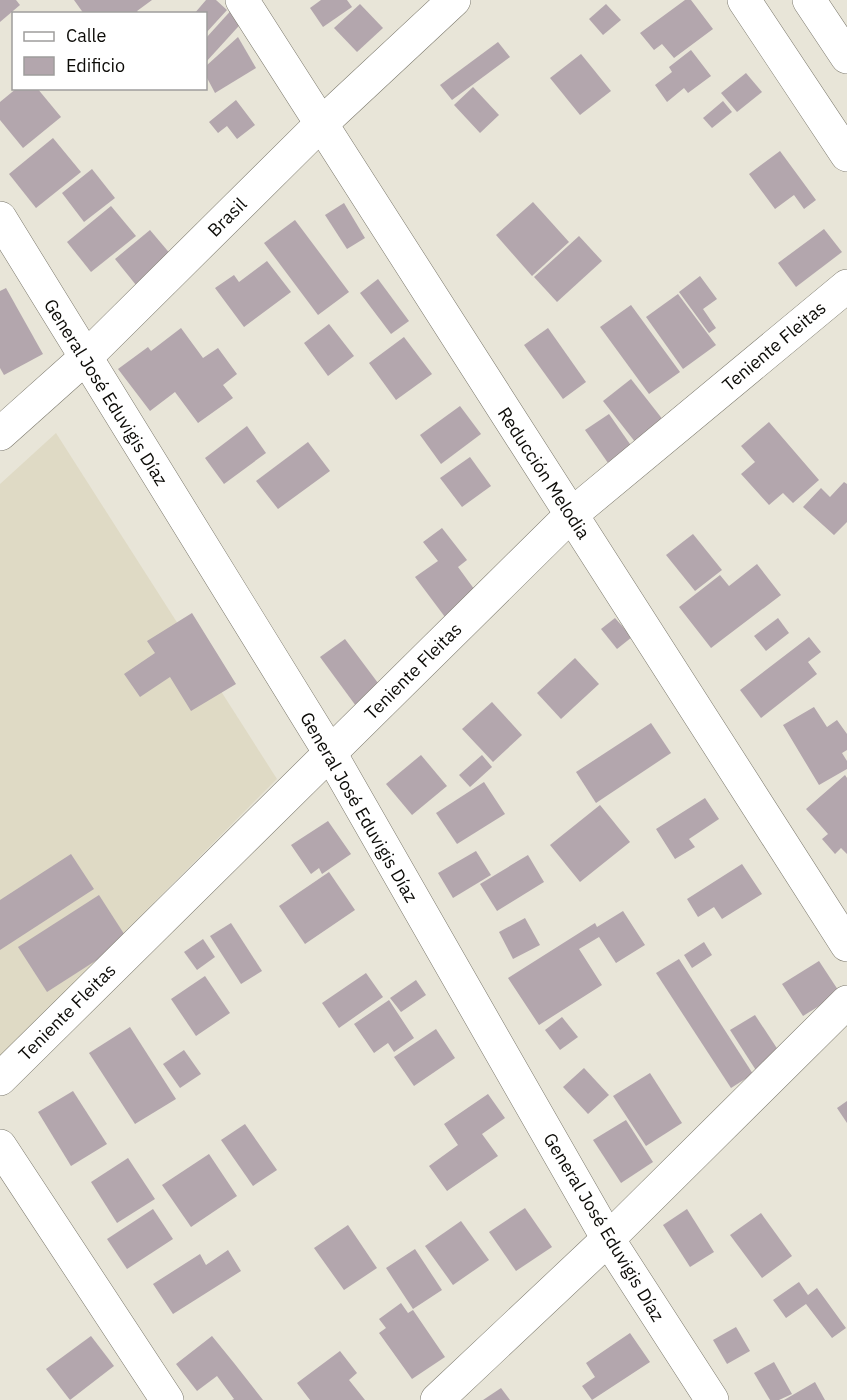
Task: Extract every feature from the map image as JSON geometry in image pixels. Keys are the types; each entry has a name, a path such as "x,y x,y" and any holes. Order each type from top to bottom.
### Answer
{"street":[{"name":"Reducción Melodia","path":"242,0 847,945"},
{"name":"Brasil","path":"0,434 85,358 320,125 454,0"},
{"path":"744,0 847,155"},
{"path":"809,0 847,57"},
{"name":"General José Eduvigis Díaz","path":"0,218 330,753 608,1239 712,1400"},
{"name":"Teniente Fleitas","path":"0,1079 571,515 847,286"},
{"path":"437,1400 608,1239 847,1002"},
{"path":"0,1146 167,1400"}],"shaded area":[{"path":"56,433 277,779 0,1057 0,484"}],"building":[{"path":"0,0 16,0 20,5 0,22"},
{"path":"74,0 152,0 138,12 83,12"},
{"path":"206,0 216,0 227,10 207,32 207,12 196,12"},
{"path":"321,0 347,0 352,7 323,27 310,8"},
{"path":"685,0 691,0 713,29 674,58 662,44 654,50 640,33"},
{"path":"360,4 383,28 357,52 334,28"},
{"path":"606,4 621,20 603,35 589,19"},
{"path":"235,6 247,17 207,61 207,37"},
{"path":"238,37 256,68 215,93 207,78 207,65"},
{"path":"498,42 510,57 452,100 440,85"},
{"path":"691,50 711,76 688,93 684,88 667,102 655,85 672,72 669,67"},
{"path":"581,54 611,91 580,115 550,78"},
{"path":"746,73 762,92 737,112 721,93"},
{"path":"473,87 499,115 480,133 454,105"},
{"path":"15,90 39,90 61,117 23,148 0,120 0,102"},
{"path":"236,100 255,125 237,139 227,126 218,133 209,122"},
{"path":"723,101 732,112 712,128 703,118"},
{"path":"53,138 81,172 36,208 9,174"},
{"path":"780,151 816,200 804,209 794,195 775,209 749,174"},
{"path":"92,169 115,198 84,222 62,193"},
{"path":"533,202 569,242 532,276 496,235"},
{"path":"344,203 365,238 347,249 325,215"},
{"path":"111,206 136,236 91,272 67,242"},
{"path":"295,220 349,292 318,315 264,243"},
{"path":"824,229 842,252 796,287 778,263"},
{"path":"150,230 172,256 136,285 115,259"},
{"path":"579,236 602,261 557,302 534,277"},
{"path":"267,261 291,292 244,327 215,288 234,275 239,282"},
{"path":"700,276 717,299 703,309 716,328 709,333 679,292"},
{"path":"378,279 409,321 391,334 360,293"},
{"path":"6,288 43,354 4,375 0,368 0,291"},
{"path":"678,294 716,345 683,369 646,317"},
{"path":"631,305 680,372 649,394 600,327"},
{"path":"329,324 354,356 328,376 304,343"},
{"path":"181,328 203,358 218,348 237,374 223,385 233,398 198,423 175,392 150,411 118,369 148,347 151,351"},
{"path":"548,328 586,382 563,399 524,345"},
{"path":"404,337 432,374 396,400 369,363"},
{"path":"631,379 671,430 643,452 603,401"},
{"path":"460,406 481,434 441,464 420,435"},
{"path":"609,414 639,457 615,473 585,430"},
{"path":"769,422 819,480 793,503 783,493 769,505 741,474 755,462 741,446"},
{"path":"247,426 266,453 224,484 205,458"},
{"path":"308,442 330,471 278,509 256,481"},
{"path":"470,457 491,486 462,507 440,478"},
{"path":"844,482 847,484 847,522 834,535 803,507 821,488 830,497"},
{"path":"442,528 467,560 458,567 477,593 445,617 415,577 438,561 423,542"},
{"path":"693,534 722,570 695,591 666,555"},
{"path":"757,564 781,595 711,648 679,607 720,575 729,586"},
{"path":"192,613 236,684 191,711 170,677 140,697 124,674 155,653 147,641"},
{"path":"615,618 632,637 617,649 601,629"},
{"path":"778,618 789,633 766,651 754,636"},
{"path":"809,637 821,652 808,662 817,674 761,718 740,690"},
{"path":"345,639 381,687 356,706 320,657"},
{"path":"575,658 599,684 561,719 537,693"},
{"path":"492,702 522,735 493,762 462,729"},
{"path":"814,707 827,727 837,720 847,734 847,750 842,753 847,761 847,769 819,785 783,725"},
{"path":"651,723 671,753 596,803 576,772"},
{"path":"421,755 447,786 412,815 386,784"},
{"path":"482,755 492,767 470,787 459,775"},
{"path":"845,775 847,778 847,854 841,848 835,854 822,839 828,834 806,809"},
{"path":"484,782 505,814 457,844 436,813"},
{"path":"705,798 719,819 689,839 695,847 675,859 656,829"},
{"path":"600,805 630,842 580,882 550,845"},
{"path":"328,821 351,854 322,874 319,868 311,874 291,845"},
{"path":"476,851 491,875 453,898 438,873"},
{"path":"71,854 94,889 0,950 0,900"},
{"path":"528,855 544,882 497,911 480,884"},
{"path":"742,864 762,894 722,919 714,907 698,917 687,899"},
{"path":"329,872 355,910 305,944 279,906"},
{"path":"99,895 128,940 47,992 18,947"},
{"path":"623,911 645,945 616,963 599,937 579,949 602,985 539,1025 508,978 595,923 597,927"},
{"path":"525,918 540,945 513,959 499,932"},
{"path":"231,923 262,971 241,984 210,936"},
{"path":"203,939 215,957 197,970 184,952"},
{"path":"704,942 712,955 692,968 684,955"},
{"path":"679,959 753,1074 731,1088 656,973"},
{"path":"819,961 840,993 803,1016 782,984"},
{"path":"366,973 383,997 339,1028 322,1003"},
{"path":"205,976 230,1013 196,1036 171,999"},
{"path":"416,980 426,995 401,1012 390,998"},
{"path":"389,1000 414,1038 394,1052 388,1043 374,1053 354,1024"},
{"path":"755,1015 784,1059 759,1075 730,1030"},
{"path":"562,1017 578,1037 560,1050 545,1030"},
{"path":"130,1027 176,1099 135,1124 89,1053"},
{"path":"436,1029 455,1058 414,1086 394,1057"},
{"path":"184,1050 201,1074 180,1088 163,1064"},
{"path":"584,1068 609,1095 588,1114 563,1087"},
{"path":"650,1073 682,1123 646,1146 613,1096"},
{"path":"73,1091 107,1144 71,1166 38,1112"},
{"path":"488,1094 505,1118 482,1134 498,1156 447,1191 429,1166 458,1145 444,1124"},
{"path":"847,1101 847,1123 837,1108"},
{"path":"626,1120 653,1162 621,1183 593,1140"},
{"path":"245,1124 277,1170 253,1186 221,1140"},
{"path":"209,1154 237,1196 191,1227 162,1185"},
{"path":"128,1158 155,1199 117,1223 91,1182"},
{"path":"525,1208 552,1247 516,1271 489,1232"},
{"path":"153,1209 173,1239 127,1269 107,1239"},
{"path":"687,1209 714,1252 690,1267 663,1225"},
{"path":"761,1213 792,1256 762,1278 730,1235"},
{"path":"461,1221 489,1260 453,1285 425,1246"},
{"path":"348,1225 377,1268 344,1290 314,1248"},
{"path":"415,1249 442,1290 413,1309 386,1268"},
{"path":"228,1250 241,1271 173,1314 153,1284 200,1254 206,1265"},
{"path":"799,1282 808,1295 817,1288 846,1328 832,1338 806,1304 786,1318 773,1300"},
{"path":"401,1303 408,1313 413,1310 445,1357 412,1379 379,1333 386,1328 379,1319"},
{"path":"736,1327 750,1351 727,1364 713,1340"},
{"path":"630,1333 650,1362 592,1400 582,1386 595,1377 586,1363"},
{"path":"91,1336 114,1366 70,1400 46,1369"},
{"path":"212,1336 263,1400 232,1400 234,1399 217,1376 197,1391 176,1364"},
{"path":"340,1351 357,1373 349,1380 365,1400 310,1400 297,1383"},
{"path":"774,1362 792,1394 779,1400 770,1400 754,1373"},
{"path":"815,1382 825,1400 784,1400"},
{"path":"501,1388 510,1400 483,1400"}]}
